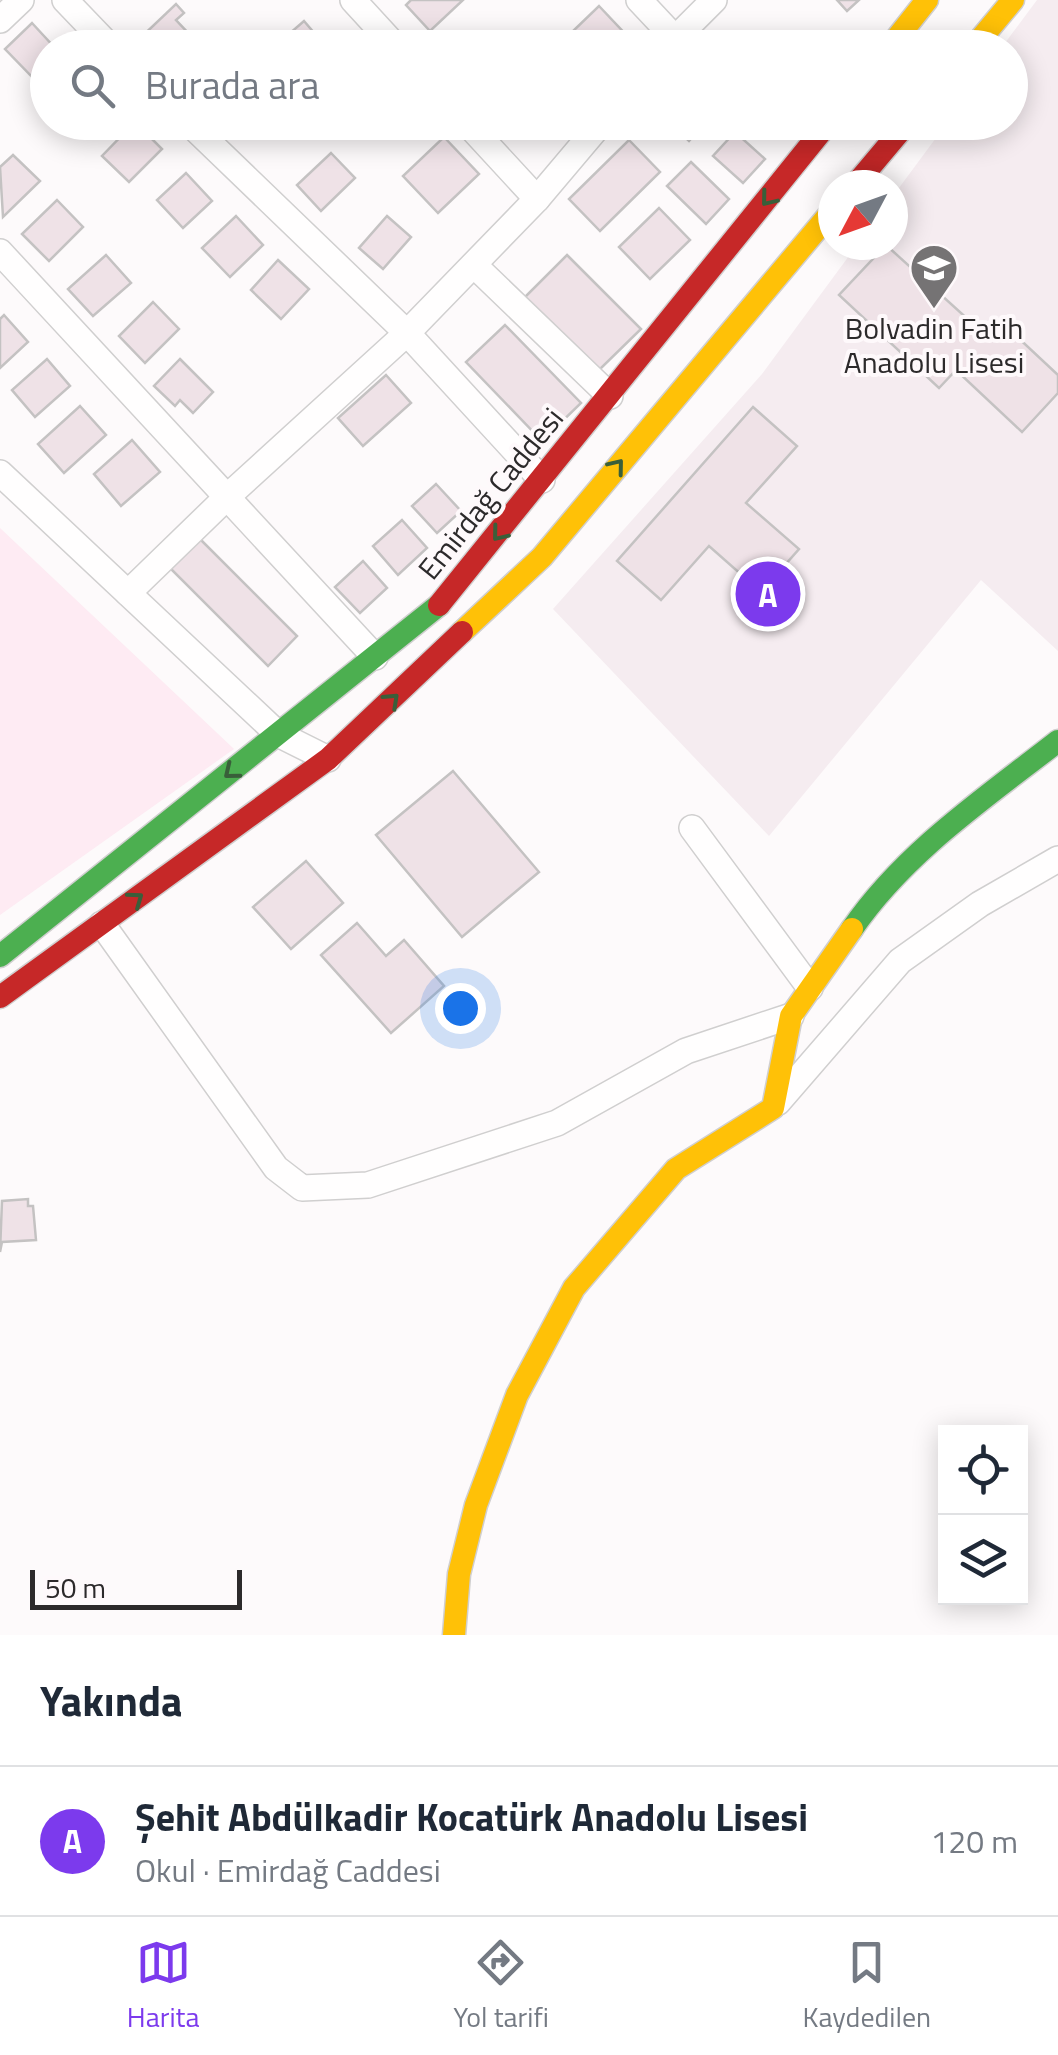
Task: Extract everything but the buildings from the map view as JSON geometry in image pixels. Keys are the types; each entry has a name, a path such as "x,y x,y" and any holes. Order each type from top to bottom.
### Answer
{"main road":[{"path":"904,30 928,0"},
{"path":"987,30 1013,0"},
{"name":"Emirdağ Caddesi","path":"0,956 447,599 610,396 806,140"},
{"path":"867,170 893,140"},
{"path":"0,998 328,760 542,557 818,228"},
{"path":"454,1635 459,1574 476,1505 517,1395 574,1288 676,1170 773,1108 791,1016 866,909 920,850 1058,741"}],"street":[{"path":"0,20 21,0"},
{"path":"65,0 94,30"},
{"path":"353,0 380,30"},
{"path":"639,0 663,30"},
{"path":"687,30 714,0"},
{"path":"207,140 407,333 542,480"},
{"path":"482,140 537,200"},
{"path":"128,593 227,496 407,333 537,200 587,140"},
{"path":"0,252 375,657"},
{"path":"474,265 610,396"},
{"path":"0,472 278,734 328,760"},
{"path":"692,828 810,988"},
{"path":"773,1108 900,960 980,904 1058,859"},
{"path":"102,924 276,1168 302,1188 368,1185 557,1123 686,1051 791,1016"}],"shaded area":[{"path":"1037,0 1058,0 1058,651 981,580 769,836 553,609 762,374 846,260 908,260 908,176 934,140 1028,140 1028,30 1015,30"},
{"path":"0,528 234,749 0,915"}],"traffic: fast":[{"path":"0,956 439,605"},
{"path":"852,929 921,851 1058,741"}],"traffic: slow":[{"path":"903,30 927,0"},
{"path":"988,30 1013,0"},
{"path":"462,632 542,557 818,228"},
{"path":"454,1635 459,1574 476,1505 517,1395 574,1288 676,1169 773,1108 791,1016 852,929"}],"traffic: jam":[{"path":"439,605 814,140"},
{"path":"868,170 893,140"},
{"path":"0,997 328,759 462,632"}],"place":[{"name":"Bolvadin Fatih Anadolu Lisesi","path":"934,310"},
{"name":"Şehit Abdülkadir Kocatürk Anadolu Lisesi","path":"768,594"}]}
